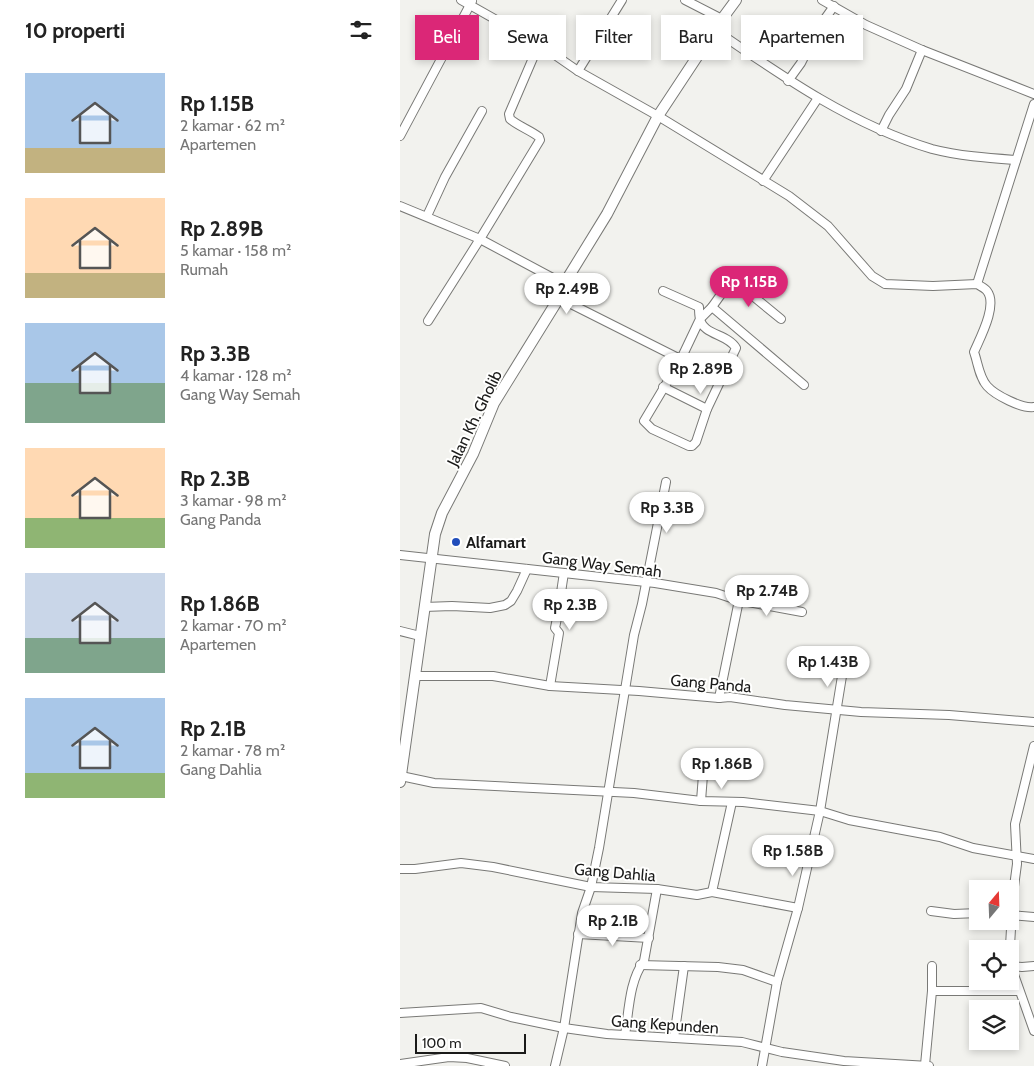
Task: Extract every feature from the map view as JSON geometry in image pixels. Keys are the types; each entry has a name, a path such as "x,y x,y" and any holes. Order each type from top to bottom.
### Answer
{"main road":[{"name":"Jalan Kh. Gholib","path":"724,15 736,0"},
{"name":"Jalan Kh. Gholib","path":"400,779 402,752 435,534 442,514 473,454 494,403 607,214 658,116 695,60"}],"street":[{"path":"461,0 472,2 493,15"},
{"path":"578,72 622,0"},
{"path":"685,0 716,15"},
{"path":"822,0 866,25 922,50 1034,94"},
{"path":"400,136 472,2"},
{"path":"793,76 819,27 834,6"},
{"path":"731,39 793,76 818,98 881,131 934,149 979,157 1016,160"},
{"path":"881,131 906,89 922,50"},
{"path":"428,320 540,140 535,134 510,119 509,114 532,60"},
{"path":"561,60 578,72 658,116 788,196 828,226 872,276 885,284 933,286 977,284 988,291 991,300 990,312 974,352 982,377 988,387 1012,403 1030,408 1034,407"},
{"path":"763,181 818,98"},
{"path":"977,284 1034,104"},
{"path":"427,216 445,177 482,111"},
{"path":"400,206 480,238 564,284"},
{"path":"663,291 699,307 700,319 705,328 733,343 736,348 720,379 696,442 692,446 652,429 644,421 681,359 700,319 712,307 732,279 781,319"},
{"path":"558,298 720,379"},
{"path":"712,307 804,385"},
{"path":"663,387 708,409"},
{"path":"555,1066 575,966 582,913 591,887 609,791 615,742 626,690 634,635 666,482"},
{"name":"Gang Way Semah","path":"400,555 646,582 688,588 737,600 802,612"},
{"path":"424,607 490,608 504,605 511,601 527,568"},
{"path":"550,686 559,633 555,628 560,610 564,573"},
{"path":"719,698 738,605 737,600"},
{"path":"400,631 420,636"},
{"path":"762,1066 777,982 798,908 820,811 843,670"},
{"name":"Gang Panda","path":"415,676 493,676 550,686 719,698 730,697 835,710 949,715 1034,722"},
{"path":"1015,880 1018,855 1015,824 1034,746"},
{"path":"702,801 704,762"},
{"path":"400,779 434,783 609,791 820,811 849,820 940,837 973,848 1034,859"},
{"path":"712,892 732,802"},
{"name":"Gang Dahlia","path":"400,869 461,863 493,867 591,887 657,889 697,895 712,892 798,908"},
{"path":"625,1035 632,991 640,965 644,961 657,889"},
{"path":"931,911 954,914 969,913"},
{"path":"1019,916 1034,917"},
{"path":"578,934 649,938"},
{"path":"640,965 718,967 743,970 777,982"},
{"path":"674,1038 684,966"},
{"path":"927,1065 932,966"},
{"path":"1019,966 1034,966"},
{"path":"932,991 1019,991 1034,1031"},
{"name":"Gang Kepunden","path":"400,1013 481,1008 511,1017 564,1028 607,1034 742,1042 782,1052 844,1061 927,1065"},
{"path":"400,1064 456,1062 506,1066"}],"place":[{"name":"Alfamart","path":"456,542"}]}
